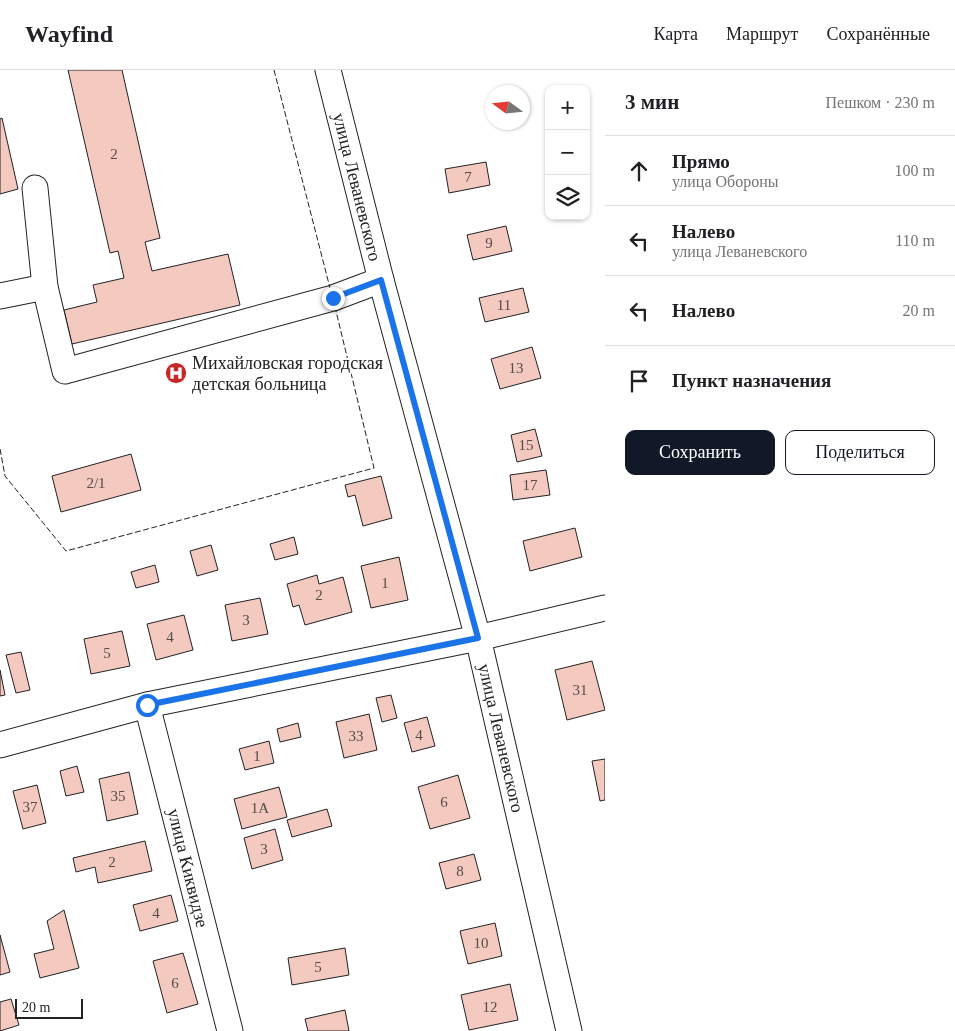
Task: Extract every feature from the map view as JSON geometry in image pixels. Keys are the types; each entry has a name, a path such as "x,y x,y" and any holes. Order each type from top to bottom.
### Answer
{"street":[{"name":"улица Леваневского","path":"328,70 381,280 478,638 569,1031"},
{"path":"35,188 45,287 65,371 333,298 381,280"},
{"path":"0,296 45,287"},
{"path":"0,745 147,705 478,638 605,608"},
{"name":"улица Киквидзе","path":"147,705 230,1031"}],"building":[{"path":"68,70 122,70 160,238 145,242 152,271 228,254 240,305 72,344 64,310 97,302 93,285 124,278 118,251 110,253"},
{"path":"2,118 18,189 0,194 0,119"},
{"path":"486,162 490,185 449,193 445,169"},
{"path":"506,226 512,251 473,260 467,235"},
{"path":"523,288 529,312 485,322 479,298"},
{"path":"532,347 541,378 500,389 491,359"},
{"path":"535,429 542,456 517,462 511,435"},
{"path":"131,454 141,490 61,512 52,476"},
{"path":"546,470 550,495 513,500 510,475"},
{"path":"381,476 392,518 363,526 355,495 348,497 345,485"},
{"path":"575,528 582,557 530,571 523,541"},
{"path":"294,537 298,554 275,560 270,544"},
{"path":"211,545 218,570 197,576 190,551"},
{"path":"399,557 408,600 371,608 361,566"},
{"path":"155,565 159,582 136,588 131,572"},
{"path":"317,575 319,584 343,577 352,612 305,625 299,605 293,607 287,584"},
{"path":"260,598 268,634 232,641 225,605"},
{"path":"184,615 193,650 156,660 147,624"},
{"path":"122,631 130,666 91,674 84,639"},
{"path":"21,652 30,690 16,693 6,655"},
{"path":"592,661 605,710 567,720 555,670"},
{"path":"0,670 5,695 0,696"},
{"path":"391,695 397,718 382,722 376,698"},
{"path":"369,714 377,750 344,758 336,722"},
{"path":"427,717 435,746 412,752 404,723"},
{"path":"298,723 301,737 280,742 277,729"},
{"path":"269,741 274,763 245,770 239,749"},
{"path":"605,759 605,800 600,801 592,761"},
{"path":"77,766 84,792 66,796 60,771"},
{"path":"129,772 138,814 107,821 99,779"},
{"path":"458,775 470,818 430,829 418,787"},
{"path":"37,785 46,823 23,829 13,791"},
{"path":"279,787 287,817 242,829 234,799"},
{"path":"327,809 332,826 292,837 287,820"},
{"path":"275,829 283,860 252,869 244,838"},
{"path":"145,841 152,871 98,883 95,867 76,872 73,858"},
{"path":"474,854 481,880 446,889 439,863"},
{"path":"171,895 178,921 140,931 133,905"},
{"path":"64,910 79,968 40,978 34,954 54,949 47,921"},
{"path":"495,923 502,956 468,964 460,931"},
{"path":"0,935 10,972 0,975"},
{"path":"345,948 349,975 292,985 288,958"},
{"path":"183,953 198,1004 167,1013 153,961"},
{"path":"510,984 518,1020 469,1030 461,995"},
{"path":"11,999 19,1025 0,1031 0,1002"},
{"path":"345,1010 349,1031 308,1031 305,1019"}],"fence":[{"path":"274,70 330,288"},
{"path":"0,449 5,476 66,551 374,468 335,307"}],"place":[{"name":"Михайловская городская детская больница","path":"176,373"}],"route":[{"path":"147,705 478,638 381,280 333,298"}]}
